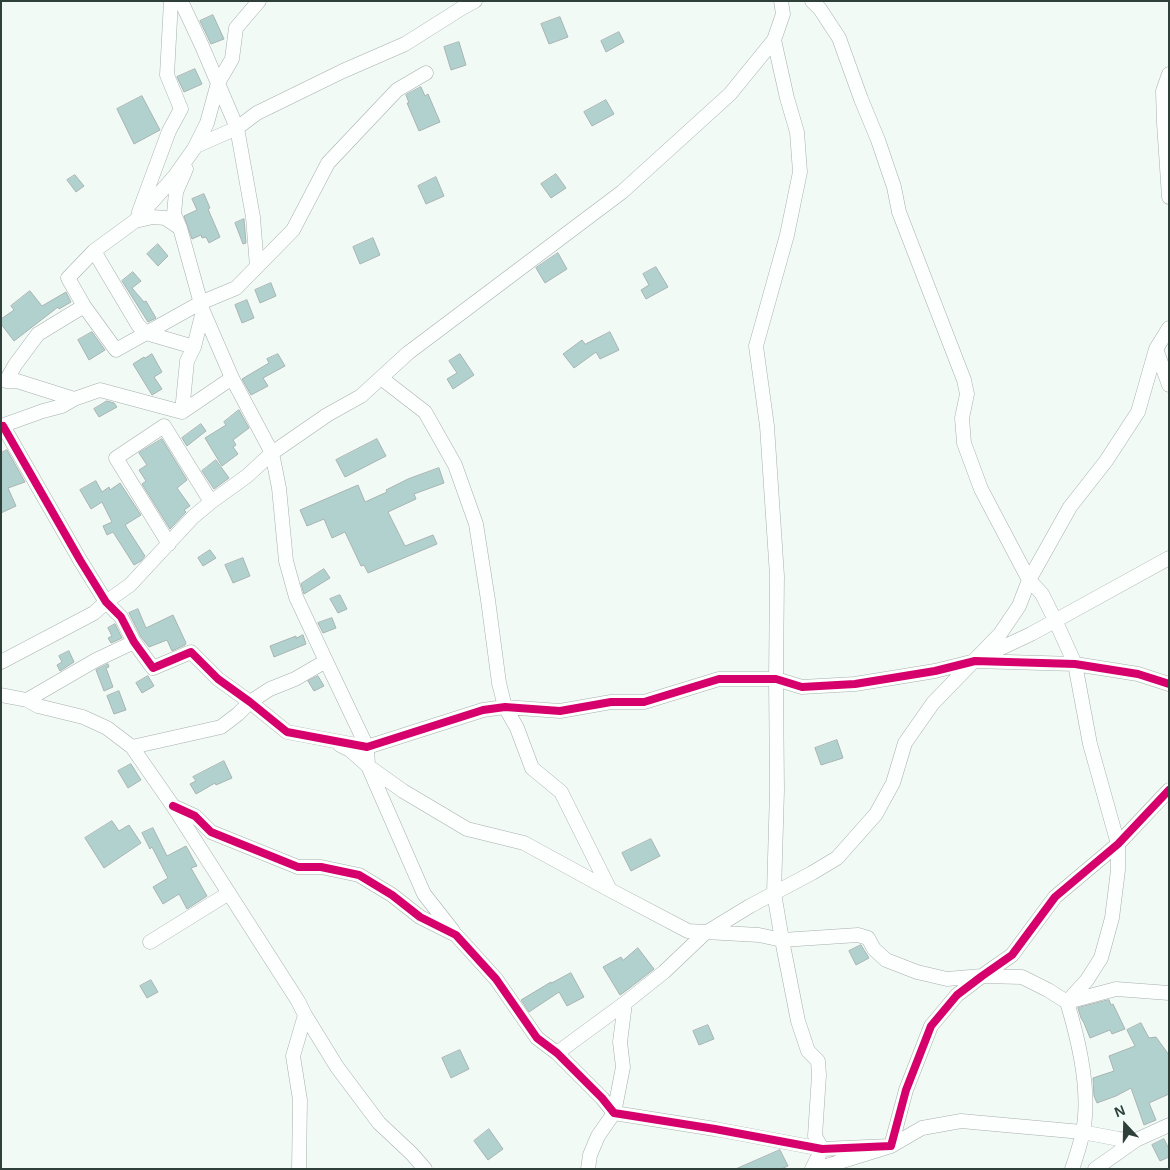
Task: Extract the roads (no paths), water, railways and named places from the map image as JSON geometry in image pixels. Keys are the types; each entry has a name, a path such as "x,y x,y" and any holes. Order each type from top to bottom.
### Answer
{"street":[{"path":"135,221 169,131 181,109 167,75 171,1"},
{"path":"181,1 237,128 253,217 257,267"},
{"path":"259,1 236,28 232,59 218,83 206,123 176,192 174,214 180,228 202,307 232,378 272,452 279,488 286,561 296,597 367,747 368,766 424,894 456,935 496,979 537,1038 557,1053 614,1113 740,1133 822,1149 891,1146"},
{"path":"426,73 397,90 328,163 292,230 236,288 116,350 84,306 68,278 94,251 135,221 174,177 196,146 237,128 257,113 343,71 405,44 475,1"},
{"path":"1,662 94,613 130,585 194,517 247,476 272,452 327,415 361,396 408,353 622,192 730,94 774,40 782,14 781,1"},
{"path":"812,1 820,9 839,38 894,187 899,212 964,380 967,394 962,418 964,443 981,489 1030,580 1042,594 1056,620 1075,664 1090,744 1118,844 1118,870 1112,918 1102,958 1087,980 1067,1002"},
{"path":"774,40 787,98 798,132 800,172 787,235 756,346 766,426 777,576 777,790 774,893 798,1021 808,1051 818,1061 819,1075 815,1136 822,1149"},
{"path":"1169,74 1163,90 1169,197"},
{"path":"135,221 153,217 165,218 180,228"},
{"path":"94,251 138,325 146,333 194,347"},
{"path":"74,399 16,381 6,381 15,365 38,334 84,306"},
{"path":"182,412 188,361 194,347 202,307"},
{"path":"557,1053 664,972 708,932 836,858 876,814 894,784 904,743 933,703 1000,634 1019,606 1030,580 1070,507 1106,461 1138,412 1156,349 1169,328"},
{"path":"1156,349 1169,385"},
{"path":"232,378 182,412 100,390 74,399 62,406 2,426 106,602 121,617 134,642 153,668 191,652 218,679 287,732 367,747 483,710 505,707 560,711 611,702 644,702 720,679 776,679 802,687 855,684 935,671 974,661 1031,634 1169,558"},
{"path":"381,378 425,412 456,465 476,524 499,683 505,707 517,728 532,768 561,792 610,890"},
{"path":"168,544 116,458 164,426 211,502"},
{"path":"27,700 96,660 134,642"},
{"path":"132,747 221,727 250,702 270,689 295,679 326,660"},
{"path":"974,661 1075,664 1138,674 1169,684"},
{"path":"1,695 27,700 38,706 83,718 107,728 132,747 173,806 298,1001 305,1016 337,1067 379,1123 425,1169"},
{"path":"332,740 350,750 368,766 403,791 467,829 524,842 688,931 759,936 782,940 858,935 868,938 874,949 886,960 917,972 947,979 982,976 1022,977 1048,990 1067,1002 1076,1032 1085,1087 1085,1116 1072,1169"},
{"path":"891,1146 906,1090 931,1026 957,995 1012,955 1055,897 1118,844 1169,790"},
{"path":"173,806 195,816 211,832 298,866 321,867 359,875 392,895 420,918 456,935"},
{"path":"150,942 229,894"},
{"path":"1067,1002 1116,989 1169,993"},
{"path":"588,1169 590,1155 598,1136 614,1113 623,1067 620,1042 625,1003"},
{"path":"299,1169 300,1100 293,1056 305,1016"},
{"path":"817,1169 891,1146 922,1128 961,1121 1082,1132 1119,1139 1136,1140"},
{"path":"1095,1169 1136,1140 1169,1125"},
{"path":"812,1169 822,1149"}]}
